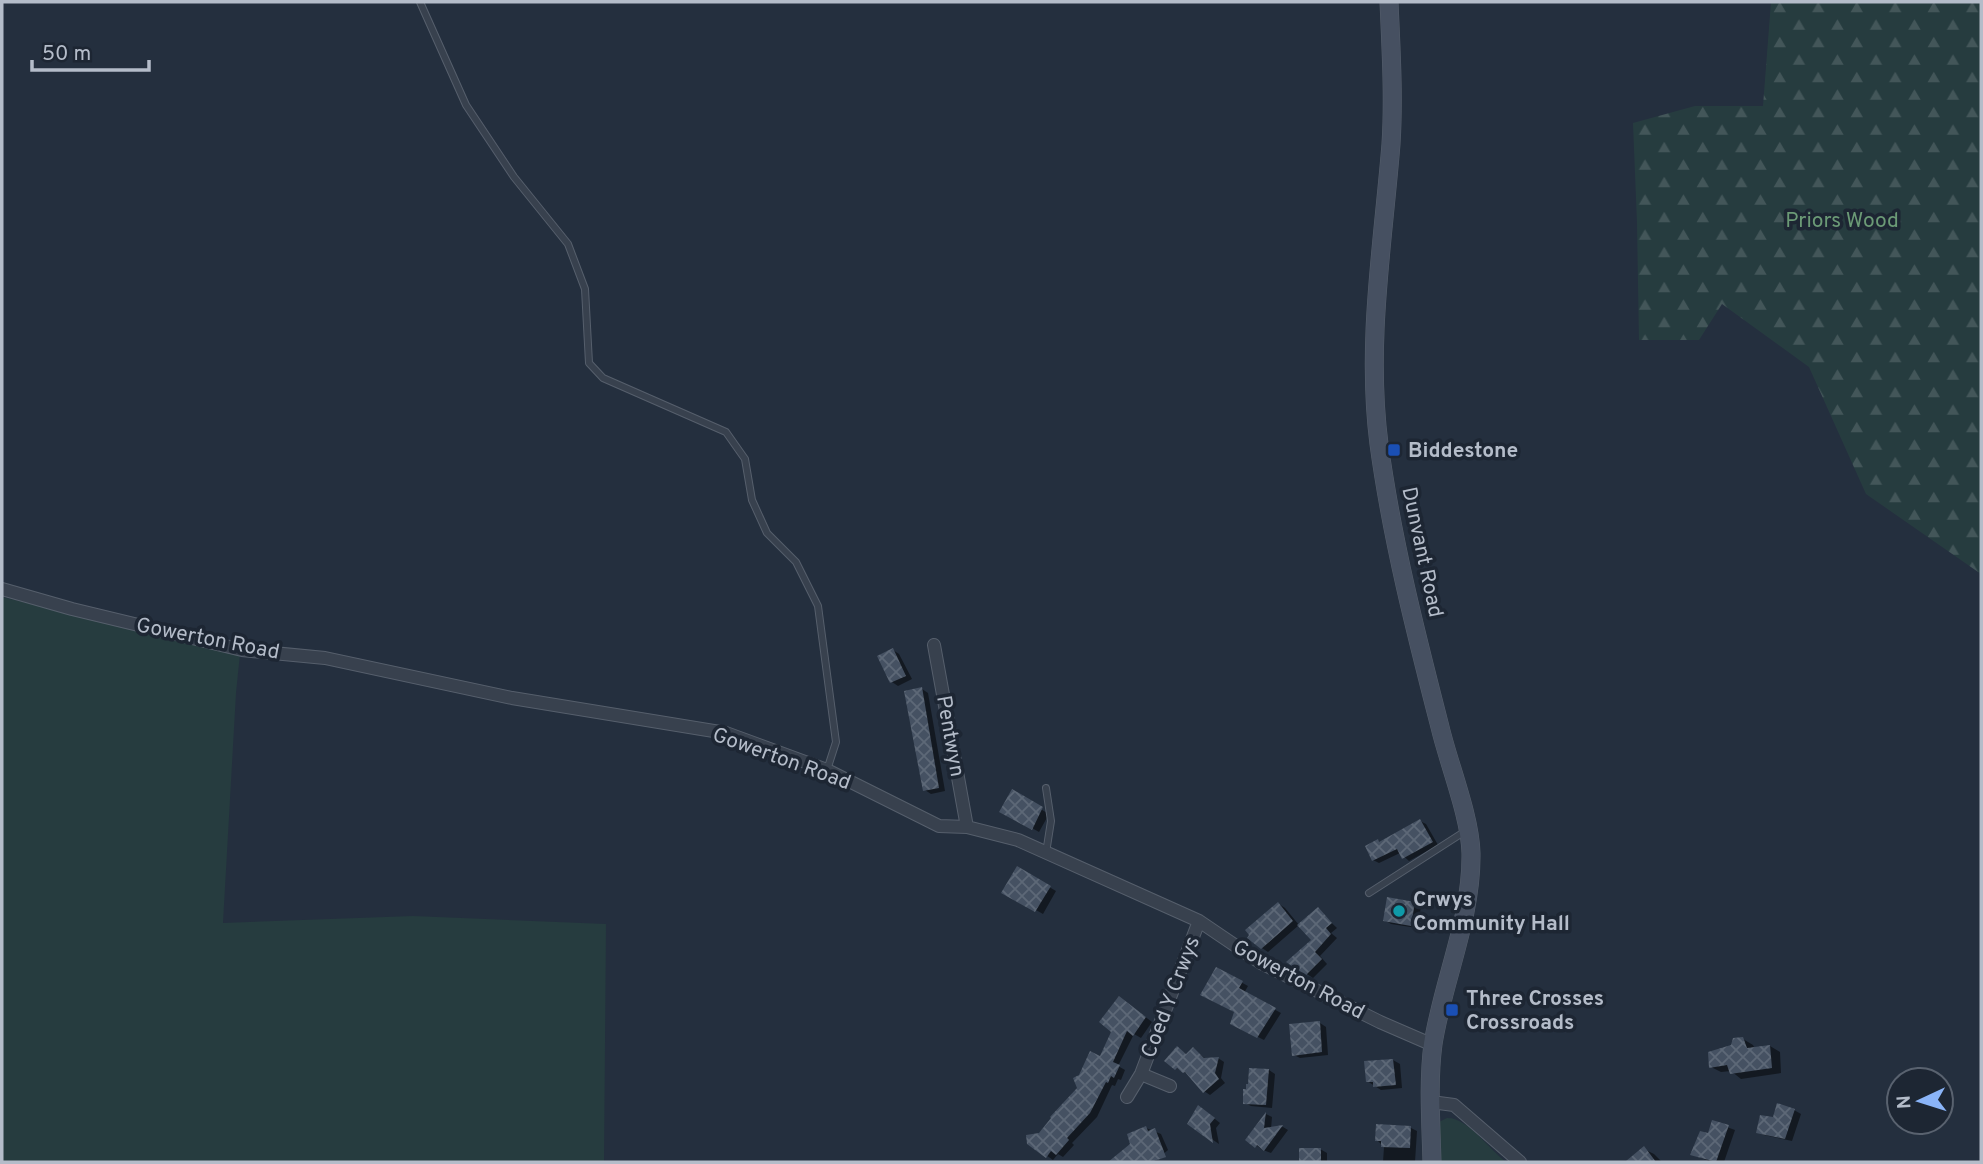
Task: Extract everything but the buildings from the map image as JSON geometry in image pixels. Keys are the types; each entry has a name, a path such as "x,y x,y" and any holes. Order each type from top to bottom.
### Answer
{"street":[{"name":"Dunvant Road","path":"1389,2 1392,57 1391,140 1374,320 1374,388 1379,444 1396,542 1424,666 1469,829 1470,882 1433,1045 1432,1162"},
{"name":"Gowerton Road","path":"2,589 72,609 242,650 325,658 512,698 726,733 827,770 939,826 967,827 1018,840 1199,921 1261,963 1433,1045"},
{"name":"Pentwyn","path":"934,645 967,827"},
{"name":"Coed Y Crwys","path":"1128,1097 1141,1073 1199,921"},
{"name":"Coed Y Crwys","path":"1141,1073 1170,1086"},
{"path":"1431,1102 1454,1105 1520,1162"}],"lane":[{"path":"420,2 466,105 514,177 568,244 585,289 589,363 603,378 726,432 745,459 752,500 767,533 796,562 818,606 836,742 827,770"},
{"path":"1046,788 1051,821 1046,853"},
{"path":"1369,893 1469,829"}],"green space":[{"name":"Priors Wood","path":"1771,2 1981,2 1981,574 1866,494 1809,367 1722,304 1699,340 1639,340 1633,123 1695,106 1763,106"},
{"path":"2,597 240,654 223,923 413,916 606,924 604,1162 2,1162"},
{"path":"1447,1118 1455,1119 1470,1128 1506,1162 1437,1162 1439,1122"}],"place":[{"name":"Biddestone","path":"1394,450"},
{"name":"Crwys Community Hall","path":"1399,911"},
{"name":"Three Crosses Crossroads","path":"1452,1010"}]}
